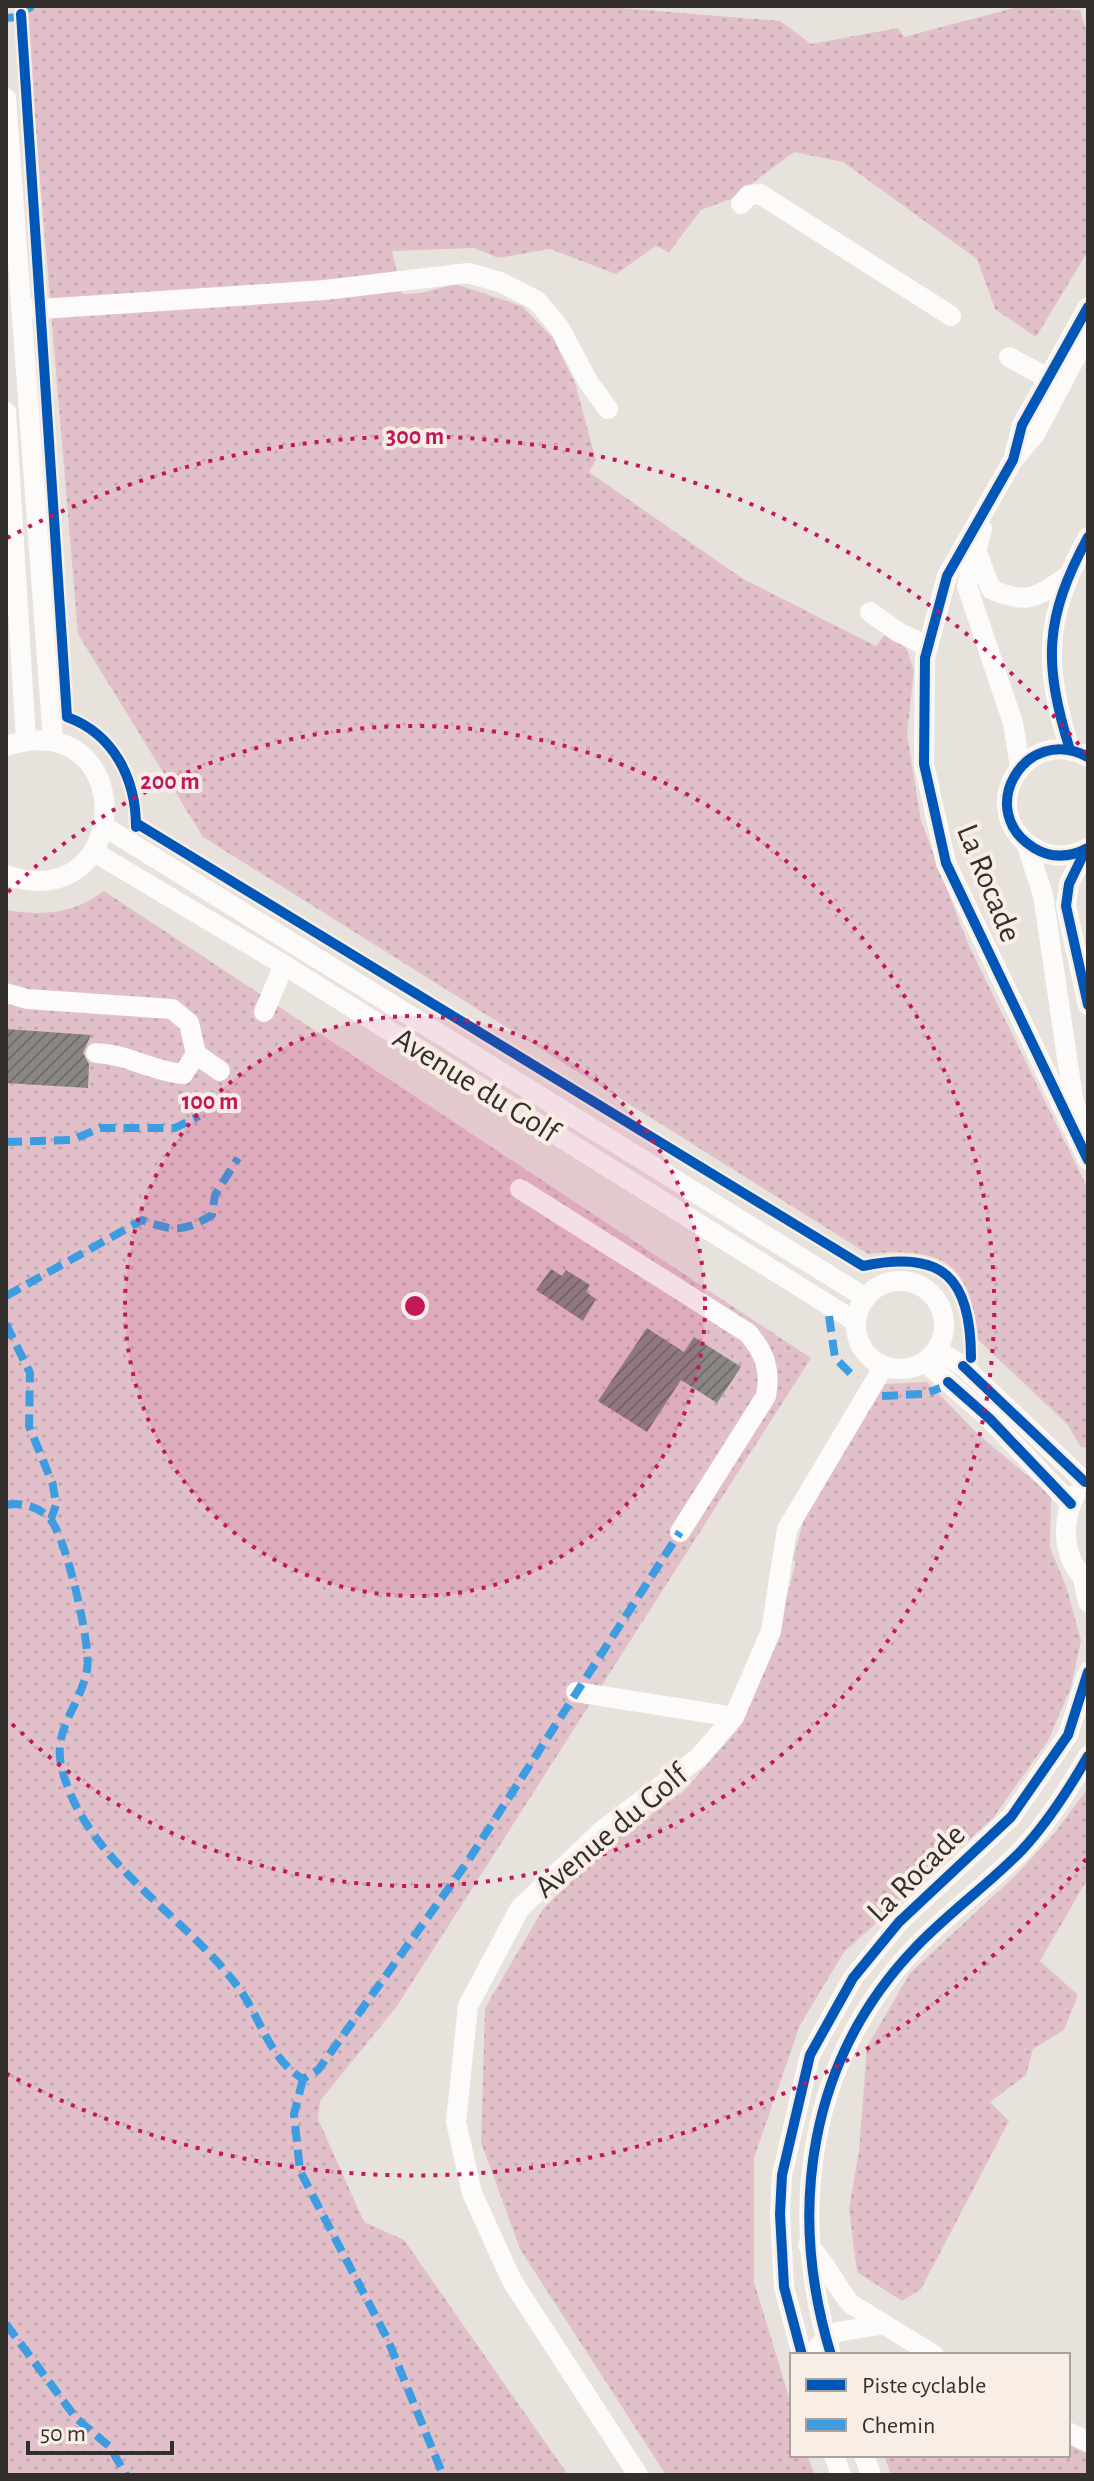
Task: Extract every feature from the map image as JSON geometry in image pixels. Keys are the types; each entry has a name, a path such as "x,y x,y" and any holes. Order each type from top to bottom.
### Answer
{"street":[{"path":"6,98 53,741"},
{"path":"741,204 749,195 760,194 951,316"},
{"path":"21,307 41,309 325,290 468,273 500,282 537,301 559,327 589,383 608,409"},
{"name":"La Rocade","path":"1013,460 1022,425 1088,307"},
{"name":"La Rocade","path":"1088,334 1035,434 1013,460 947,576 927,646 924,764 946,863 1088,1160"},
{"path":"1009,357 1048,378"},
{"path":"6,412 26,740"},
{"name":"La Rocade","path":"986,510 967,586 1013,723 1020,767 1009,790 1008,815 1026,843 1043,895 1073,1098 1088,1144"},
{"path":"1020,767 1042,752 1079,753 1052,690 1052,633 1066,577 1088,537"},
{"path":"977,553 991,589 1011,598 1028,599 1066,577"},
{"path":"870,612 898,632 927,646"},
{"path":"6,746 26,740 53,741 74,750 90,764 102,783 107,805 105,827 94,852 79,867 60,878 38,882 6,875"},
{"name":"Avenue du Golf","path":"105,827 866,1298"},
{"path":"1026,843 1055,856 1087,848"},
{"name":"La Rocade","path":"1087,848 1069,884 1066,906 1088,1005"},
{"name":"Avenue du Golf","path":"94,852 284,965 856,1322"},
{"path":"264,1012 284,965"},
{"path":"6,993 27,999 172,1009 189,1023 196,1054 220,1071"},
{"path":"96,1053 116,1054 155,1071 183,1074 196,1054"},
{"path":"520,1189 748,1333 760,1347 769,1380 766,1396 680,1532"},
{"path":"901,1281 916,1284 929,1292 944,1318 944,1334 931,1356 899,1370 871,1359 859,1341 856,1322 866,1298 877,1288 901,1281"},
{"path":"931,1356 963,1366 1086,1481 1071,1504 1066,1519 1068,1550 1086,1580 1088,1602"},
{"path":"931,1356 1071,1504"},
{"name":"Avenue du Golf","path":"638,2475 512,2281 472,2193 456,2122 468,2006 520,1908 604,1829 698,1758 734,1717 771,1631 787,1529 884,1366"},
{"name":"La Rocade","path":"818,2350 784,2287 780,2214 782,2175 810,2055 853,1978 899,1922 1011,1817 1068,1735 1088,1672"},
{"path":"576,1692 734,1717"},
{"name":"La Rocade","path":"818,2350 808,2245 809,2188 821,2114 861,2021 888,1979 913,1950 1022,1850 1062,1799 1088,1756"},
{"path":"808,2245 828,2265 840,2292 851,2304 880,2325 930,2353"},
{"path":"818,2350 848,2328 880,2325"},
{"path":"1070,2433 1088,2442"}],"shaded area":[{"path":"33,6 598,6 780,21 811,44 898,28 904,37 1022,6 1080,10 1088,36 1088,251 1036,337 995,309 977,259 843,162 794,152 731,199 701,210 669,252 656,246 616,274 550,249 498,258 474,248 392,251 402,294 421,293 455,284 522,306 553,338 575,383 596,460 589,472 743,579 876,646 886,633 906,648 914,670 907,734 921,821 968,944 1088,1189 1088,1448 1081,1447 1067,1424 975,1337 973,1311 967,1291 959,1275 947,1264 914,1253 868,1254 203,837 78,634 26,12"},
{"path":"104,891 811,1358 397,2006 320,2101 318,2119 364,2222 404,2240 568,2475 6,2475 6,910 45,913 69,909"},
{"path":"927,1382 980,1436 1051,1495 1050,1548 1066,1586 1081,1640 1071,1687 1049,1739 993,1818 844,1952 800,2025 754,2158 754,2282 790,2400 790,2457 808,2457 815,2475 666,2475 520,2249 481,2142 485,2008 543,1909 608,1845 684,1791 737,1730 771,1655 796,1562 793,1560 806,1510 883,1384"},
{"path":"1088,1788 1088,1878 1040,1961 1078,1995 1064,2030 1033,2049 1026,2075 990,2102 1009,2121 921,2289 902,2301 857,2272 849,2209 859,2151 867,2047 910,1973 1015,1876 1053,1835"},
{"path":"1070,2445 1088,2454 1088,2475 891,2475 885,2457 1070,2457"}],"building":[{"path":"6,1029 91,1035 83,1053 89,1064 88,1088 6,1083"},
{"path":"551,1269 562,1276 566,1270 590,1285 586,1292 596,1299 583,1321 536,1290"},
{"path":"647,1328 684,1352 694,1337 741,1367 717,1403 681,1380 647,1432 598,1401"}],"marked path":[{"path":"6,18 17,17 32,6"},
{"path":"6,1142 72,1140 100,1128 175,1128 199,1116"},
{"path":"6,1296 142,1220 178,1228 193,1225 212,1215 215,1195 238,1158"},
{"path":"829,1316 835,1358 856,1379"},
{"path":"6,1324 30,1373 29,1426 53,1485 56,1505 51,1519"},
{"path":"882,1396 924,1394 940,1388"},
{"path":"6,1505 30,1506 50,1519 63,1547 76,1593 86,1640 87,1670 60,1744 63,1773 76,1805 94,1835 116,1861 192,1936 238,1987 282,2061 303,2079 318,2070 466,1864 680,1532"},
{"path":"303,2079 294,2114 300,2171 387,2338 443,2475"},
{"path":"6,2324 76,2418 110,2447 126,2475"}],"cycle path":[{"path":"21,14 67,717 98,735 119,760 132,792 136,827"},
{"path":"1088,307 1022,425 1013,460 947,576 925,658 924,764 946,863 1088,1160"},
{"path":"1070,750 1055,691 1052,641 1063,592 1088,537"},
{"path":"1088,757 1065,750 1044,752 1027,761 1014,776 1008,794 1008,814 1016,832 1034,848 1061,856 1088,848"},
{"path":"136,823 863,1266 914,1262 932,1267 947,1276 958,1289 965,1307 971,1358"},
{"path":"1086,849 1069,884 1066,906 1088,1005"},
{"path":"963,1366 1085,1482"},
{"path":"948,1382 990,1419 1071,1504"},
{"path":"801,2353 784,2287 780,2214 782,2175 810,2055 853,1978 899,1922 1011,1817 1068,1735 1088,1672"},
{"path":"831,2353 818,2301 811,2246 810,2192 816,2140 830,2088 851,2039 879,1992 915,1948 1032,1839 1058,1805 1088,1756"}]}
